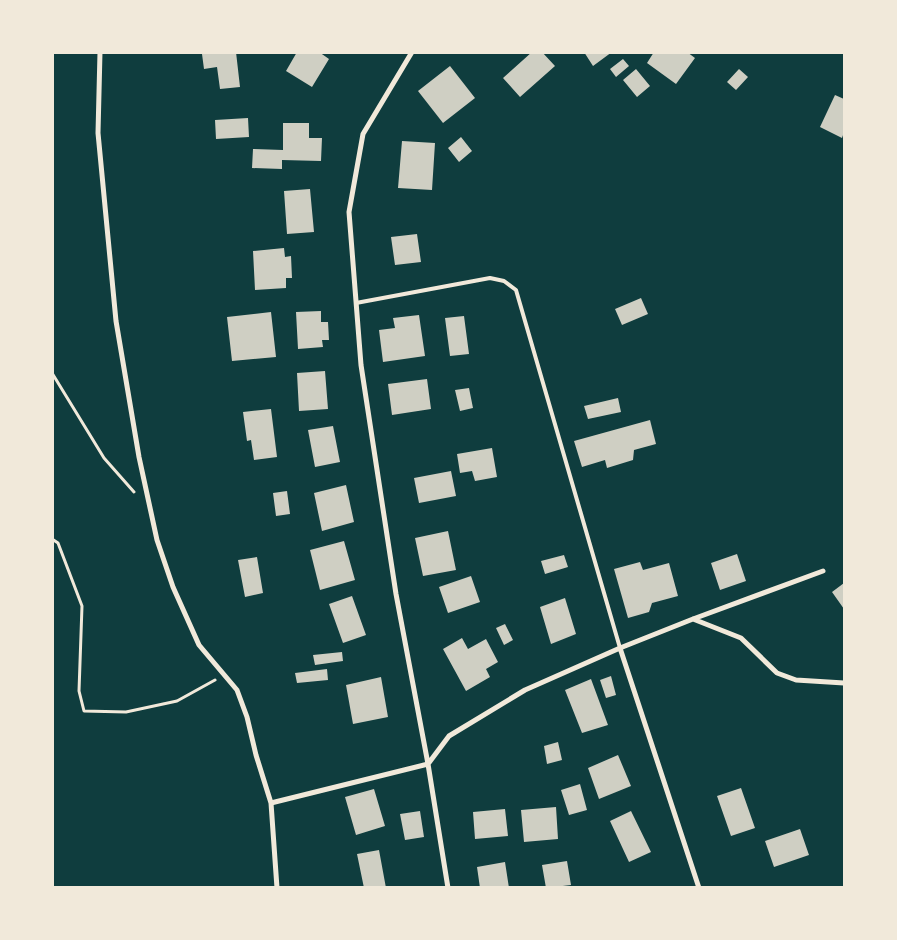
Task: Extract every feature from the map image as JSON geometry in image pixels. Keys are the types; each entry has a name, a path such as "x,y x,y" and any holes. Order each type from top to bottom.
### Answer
{"street":[{"path":"100,52 98,133 116,322 139,457 157,540 173,587 199,645 237,690 247,717 256,755 271,803 277,888"},
{"path":"412,52 363,134 349,212 361,365 396,594 428,764 448,888"},
{"path":"271,803 428,764 449,736 525,690 620,648 823,571"},
{"path":"693,619 740,638 777,673 796,680 844,683"},
{"path":"620,648 699,888"}],"lane":[{"path":"356,302 490,278 504,281 516,290 620,648"}],"path":[{"path":"52,373 104,458 151,511"},
{"path":"52,539 58,542 82,606 79,692 84,711 126,712 177,701 224,674"}],"building":[{"path":"236,52 240,87 220,89 217,67 204,69 202,54"},
{"path":"297,52 319,52 329,59 312,87 286,71"},
{"path":"532,52 542,52 555,66 520,97 503,78"},
{"path":"584,52 612,52 593,66"},
{"path":"654,52 687,52 695,58 676,84 647,63"},
{"path":"623,59 629,66 616,77 610,69"},
{"path":"450,66 475,98 443,123 418,91"},
{"path":"636,69 650,86 637,97 623,80"},
{"path":"739,69 748,77 736,90 727,82"},
{"path":"835,95 844,99 844,132 842,138 820,127"},
{"path":"248,118 249,137 216,139 215,120"},
{"path":"283,123 309,123 309,138 322,138 321,161 282,160 282,169 252,168 253,149 283,150"},
{"path":"461,137 472,151 459,162 448,148"},
{"path":"402,141 435,143 432,190 398,188"},
{"path":"310,189 314,232 287,234 284,191"},
{"path":"417,234 421,262 395,265 391,237"},
{"path":"284,248 285,257 291,256 292,278 286,278 286,288 255,290 253,251"},
{"path":"641,298 648,314 622,325 615,309"},
{"path":"321,311 321,322 328,322 329,340 322,340 323,347 298,349 296,312"},
{"path":"271,312 276,357 232,361 227,317"},
{"path":"419,315 425,356 383,362 379,330 395,328 393,318"},
{"path":"464,316 469,354 450,356 445,318"},
{"path":"325,371 328,409 299,411 297,373"},
{"path":"427,379 431,409 392,415 388,384"},
{"path":"469,388 473,408 460,411 455,390"},
{"path":"618,398 621,412 588,419 584,406"},
{"path":"271,409 277,457 254,460 251,440 247,441 243,412"},
{"path":"650,420 656,444 634,450 633,460 607,468 605,460 582,467 574,441"},
{"path":"333,426 340,462 315,467 308,430"},
{"path":"492,448 497,477 475,481 472,471 460,473 457,454"},
{"path":"451,471 456,496 419,503 414,478"},
{"path":"346,485 354,522 322,531 314,493"},
{"path":"287,491 290,514 276,516 273,493"},
{"path":"448,531 456,570 423,576 415,538"},
{"path":"344,541 355,580 320,590 310,550"},
{"path":"737,554 746,581 720,590 711,563"},
{"path":"564,555 568,567 545,574 541,561"},
{"path":"257,557 263,593 245,597 238,560"},
{"path":"640,562 643,570 669,563 678,596 652,603 649,612 628,618 614,569"},
{"path":"471,576 480,602 448,613 439,587"},
{"path":"844,583 844,609 832,592"},
{"path":"352,596 366,635 343,643 329,604"},
{"path":"565,598 576,634 551,644 540,607"},
{"path":"505,624 513,640 504,645 496,628"},
{"path":"462,638 468,649 486,639 498,662 486,669 490,677 466,691 443,649"},
{"path":"342,652 343,661 315,665 313,655"},
{"path":"327,669 328,680 297,683 295,673"},
{"path":"611,676 616,695 606,698 600,680"},
{"path":"381,677 388,717 353,724 346,685"},
{"path":"591,679 608,725 582,733 565,690"},
{"path":"558,742 562,760 547,764 544,746"},
{"path":"618,755 631,786 599,799 588,768"},
{"path":"580,784 587,810 569,815 561,790"},
{"path":"741,788 755,828 731,836 717,796"},
{"path":"374,789 385,826 356,835 345,797"},
{"path":"556,807 558,839 524,842 521,810"},
{"path":"505,809 508,836 475,839 473,812"},
{"path":"420,811 424,837 405,840 400,814"},
{"path":"631,811 651,852 629,862 610,821"},
{"path":"800,829 809,855 774,867 765,841"},
{"path":"379,850 386,888 364,888 357,854"},
{"path":"567,861 571,885 546,888 542,865"},
{"path":"505,862 509,888 480,888 477,867"}]}
